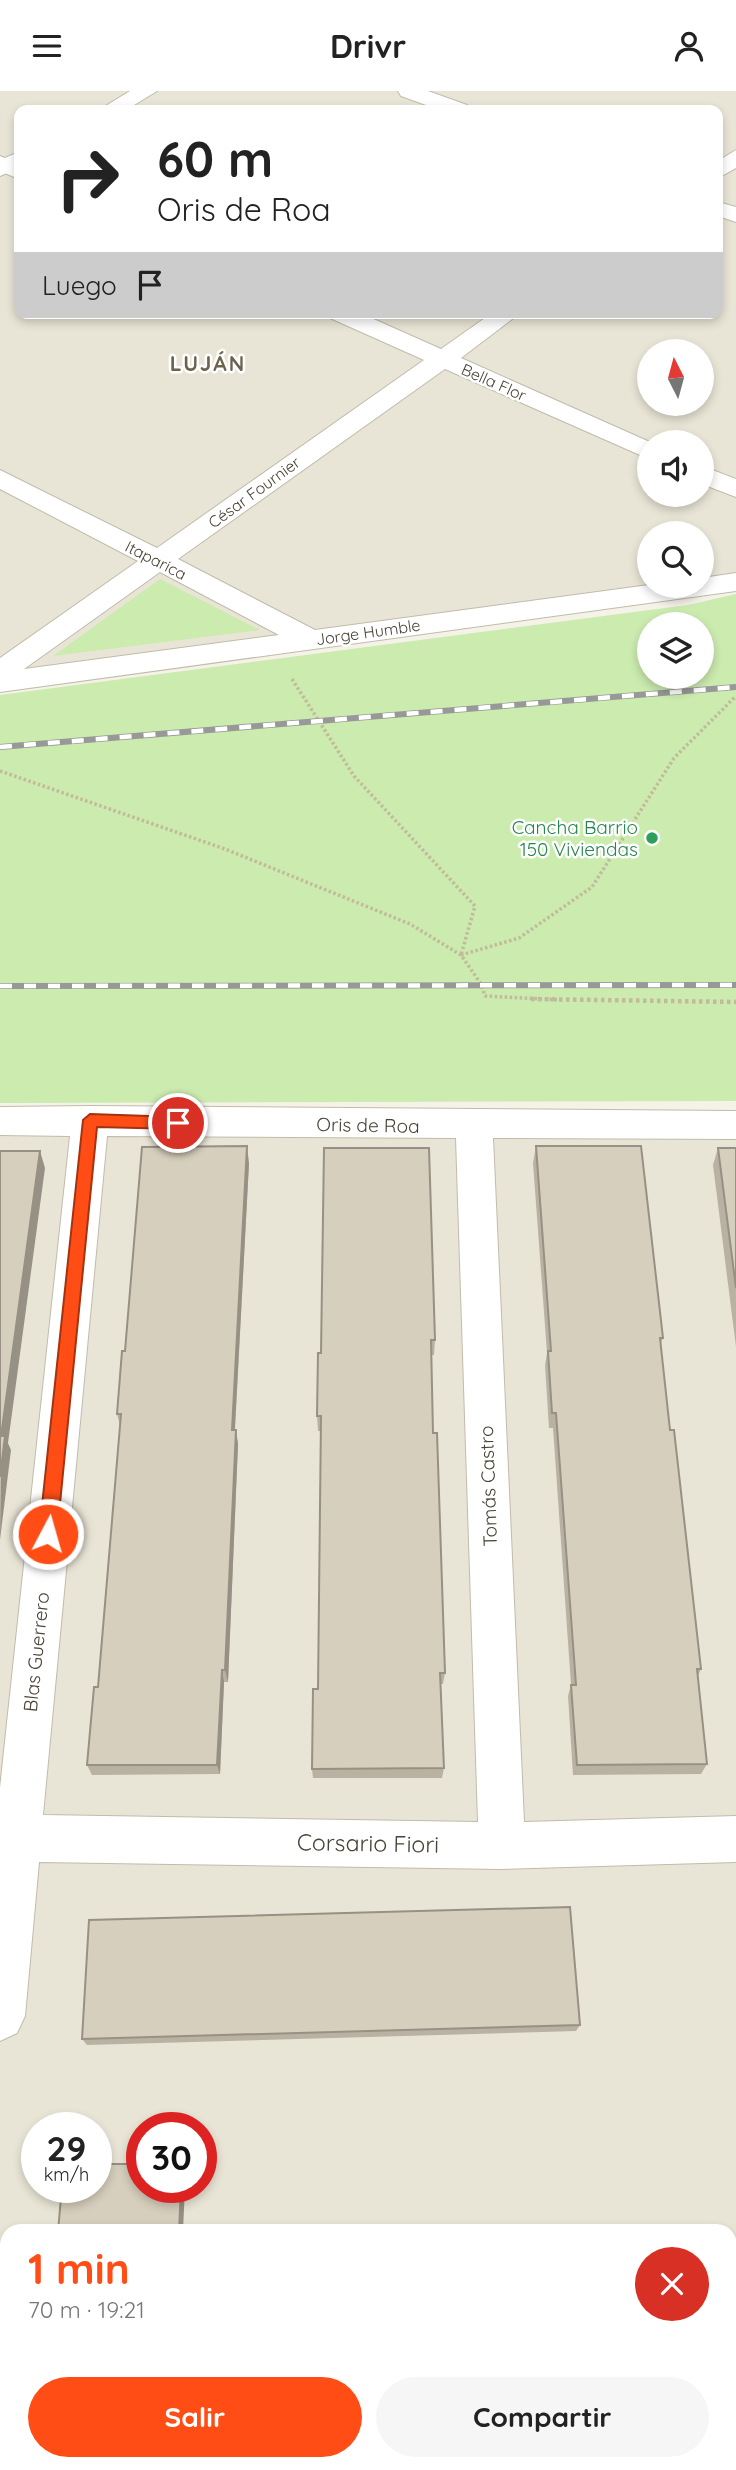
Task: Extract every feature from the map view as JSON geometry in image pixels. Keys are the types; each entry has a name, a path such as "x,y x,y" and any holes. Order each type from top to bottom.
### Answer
{"street":[{"path":"119,105 146,91"},
{"path":"409,91 446,105"},
{"name":"Bella Flor","path":"353,319 637,446"},
{"name":"César Fournier","path":"0,672 499,319"},
{"name":"Itaparica","path":"0,478 312,640"},
{"path":"714,479 736,489"},
{"name":"Jorge Humble","path":"0,682 736,582"},
{"name":"Blas Guerrero","path":"0,2016 8,1838 90,1120"},
{"name":"Oris de Roa","path":"0,1121 474,1126 736,1125"},
{"name":"Tomás Castro","path":"474,1126 502,1846"},
{"name":"Corsario Fiori","path":"8,1838 502,1846 736,1839"}],"path":[{"path":"271,646 354,776 475,906 461,955"},
{"path":"461,955 519,938 592,887 674,758 736,696"},
{"path":"0,771 225,849 410,924 461,955 481,984 485,996 593,1002 736,1002"}],"shaded area":[{"path":"0,91 736,91 736,582 714,585 714,521 637,521 637,595 0,682"},
{"path":"0,1121 736,1125 736,2224 0,2224"}],"green space":[{"path":"160,579 260,630 53,656"},
{"path":"736,594 736,1101 0,1103 0,695 688,605"}],"building":[{"path":"247,1146 232,1430 236,1430 225,1670 222,1670 217,1765 87,1765 94,1687 98,1687 121,1414 117,1414 122,1351 125,1351 142,1147"},
{"path":"536,1146 641,1146 663,1338 660,1338 670,1430 674,1430 701,1669 697,1669 707,1764 577,1765 571,1685 576,1685 556,1413 552,1413 548,1351 551,1351"},
{"path":"324,1148 429,1148 435,1340 431,1340 433,1433 437,1433 445,1673 440,1673 444,1768 312,1769 313,1689 318,1689 321,1416 317,1416 318,1353 321,1353"},
{"path":"718,1148 736,1148 736,1288"},
{"path":"0,1151 40,1151 1,1436 5,1436 0,1477"},
{"path":"570,1907 580,2025 82,2039 89,1920"},
{"path":"112,2164 126,2164 126,2203 180,2203 179,2224 59,2224 61,2203 112,2203"}],"railway":[{"path":"0,747 736,687"},
{"path":"0,986 736,985"}],"place":[{"name":"Cancha Barrio 150 Viviendas","path":"652,838"}],"district":[{"name":"LUJÁN","path":"208,363"}],"route":[{"path":"48,1534 90,1120 178,1123"}]}
